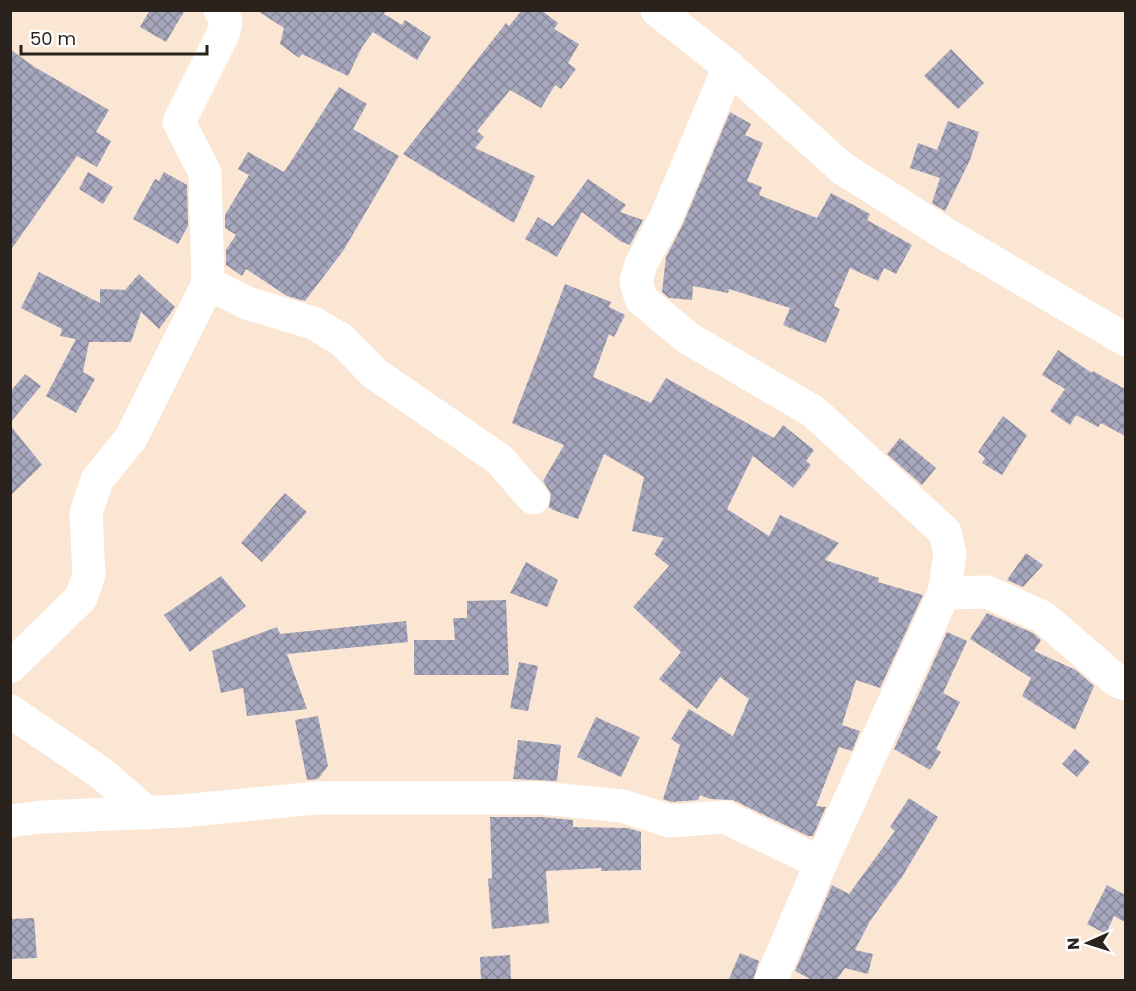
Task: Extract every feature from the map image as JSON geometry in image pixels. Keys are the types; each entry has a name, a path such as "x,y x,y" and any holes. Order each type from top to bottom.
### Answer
{"street":[{"path":"10,667 81,598 89,575 86,513 97,480 131,438 208,284 206,173 179,122 224,32 226,21 220,10"},
{"path":"657,10 729,67 842,168 949,236 1125,340"},
{"path":"729,67 666,218 641,264 636,282 640,299 688,338 814,412 945,532 950,554 944,593 821,863 771,981"},
{"path":"208,284 250,304 313,323 342,340 374,373 500,459 533,498"},
{"path":"944,593 987,592 1043,617 1117,681 1125,684"},
{"path":"10,711 101,773 147,813"},
{"path":"10,821 41,817 147,813 316,798 542,798 622,806 670,821 725,817 821,863"}],"building":[{"path":"150,10 185,10 166,42 140,27"},
{"path":"256,10 386,10 384,14 402,25 405,20 431,37 417,60 373,32 362,47 348,76 302,54 299,58 280,44 284,28"},
{"path":"522,10 541,10 558,23 554,29 579,44 568,63 576,69 561,89 555,85 541,108 510,90 477,131 484,137 475,148 535,176 514,223 403,154 506,23 509,26"},
{"path":"10,49 33,66 109,110 96,132 111,141 97,167 77,156 10,251"},
{"path":"951,49 984,83 958,109 924,76"},
{"path":"339,87 367,104 353,129 399,156 343,251 305,301 287,296 246,269 242,276 226,265 226,250 236,235 225,228 225,215 249,175 238,169 248,152 284,172"},
{"path":"730,112 751,124 745,135 763,143 747,181 762,187 759,195 817,218 831,193 870,214 867,220 912,245 896,274 884,268 878,281 850,268 834,306 840,309 826,343 783,325 790,308 729,289 728,293 693,286 692,300 669,298 662,292 666,257 683,224"},
{"path":"948,121 979,132 970,160 945,211 932,203 940,178 910,168 918,143 937,150"},
{"path":"88,172 113,187 103,204 79,189"},
{"path":"164,172 187,185 188,226 178,244 133,219 155,179 159,181"},
{"path":"588,179 626,205 620,212 643,220 630,245 620,241 582,212 557,257 525,239 538,217 553,226"},
{"path":"39,272 100,303 100,289 125,290 139,274 175,307 159,329 141,312 131,342 89,342 83,372 95,379 76,413 46,396 76,339 60,336 62,329 21,308"},
{"path":"565,284 611,302 609,307 625,315 614,337 609,334 593,377 651,403 666,378 774,438 783,425 814,450 806,461 811,465 793,488 753,456 727,509 769,536 780,515 839,543 825,560 879,578 878,582 923,595 880,688 856,680 842,725 860,731 852,751 839,747 816,806 826,807 813,836 808,836 733,800 710,799 700,795 698,800 672,802 663,799 680,745 671,739 689,709 733,736 749,699 720,677 697,709 659,679 681,652 633,607 669,566 654,554 664,538 632,531 644,477 604,454 578,519 549,507 551,494 543,481 564,445 512,423"},
{"path":"1058,350 1092,373 1093,371 1125,389 1125,436 1101,423 1098,427 1076,415 1070,425 1050,411 1065,389 1042,375"},
{"path":"25,374 41,386 10,423 10,392"},
{"path":"1003,416 1027,435 1002,475 982,463 985,458 978,452"},
{"path":"10,425 42,465 10,496"},
{"path":"900,438 936,468 922,485 887,454"},
{"path":"285,493 307,512 262,562 241,543"},
{"path":"1026,553 1043,565 1023,587 1007,580"},
{"path":"526,562 558,580 547,607 510,593"},
{"path":"221,576 246,606 190,652 164,615"},
{"path":"506,600 509,675 414,675 414,640 455,640 453,618 467,618 467,601"},
{"path":"987,613 1033,633 1041,640 1034,651 1076,670 1094,686 1075,730 1022,696 1031,678 970,639"},
{"path":"406,621 408,642 287,654 307,709 247,716 243,688 221,693 212,651 277,627 280,634"},
{"path":"947,632 967,641 943,693 960,702 936,749 941,752 930,770 894,749"},
{"path":"519,662 538,666 528,711 510,708"},
{"path":"318,716 328,766 318,779 307,780 295,720"},
{"path":"596,717 640,737 621,777 577,757"},
{"path":"518,740 561,745 557,781 513,779"},
{"path":"1075,749 1090,762 1077,777 1062,764"},
{"path":"909,798 938,817 902,877 870,921 855,950 873,954 868,974 845,968 836,981 814,981 795,971 832,885 849,894 895,831 890,827"},
{"path":"490,817 541,817 573,820 573,827 628,828 641,832 641,870 601,871 601,868 546,871 549,923 492,929 488,879 492,878"},
{"path":"1107,885 1125,895 1125,922 1114,916 1106,934 1087,924"},
{"path":"34,918 37,958 10,959 10,919"},
{"path":"740,953 759,961 753,981 728,981"},
{"path":"510,955 511,981 481,981 480,957"}]}
